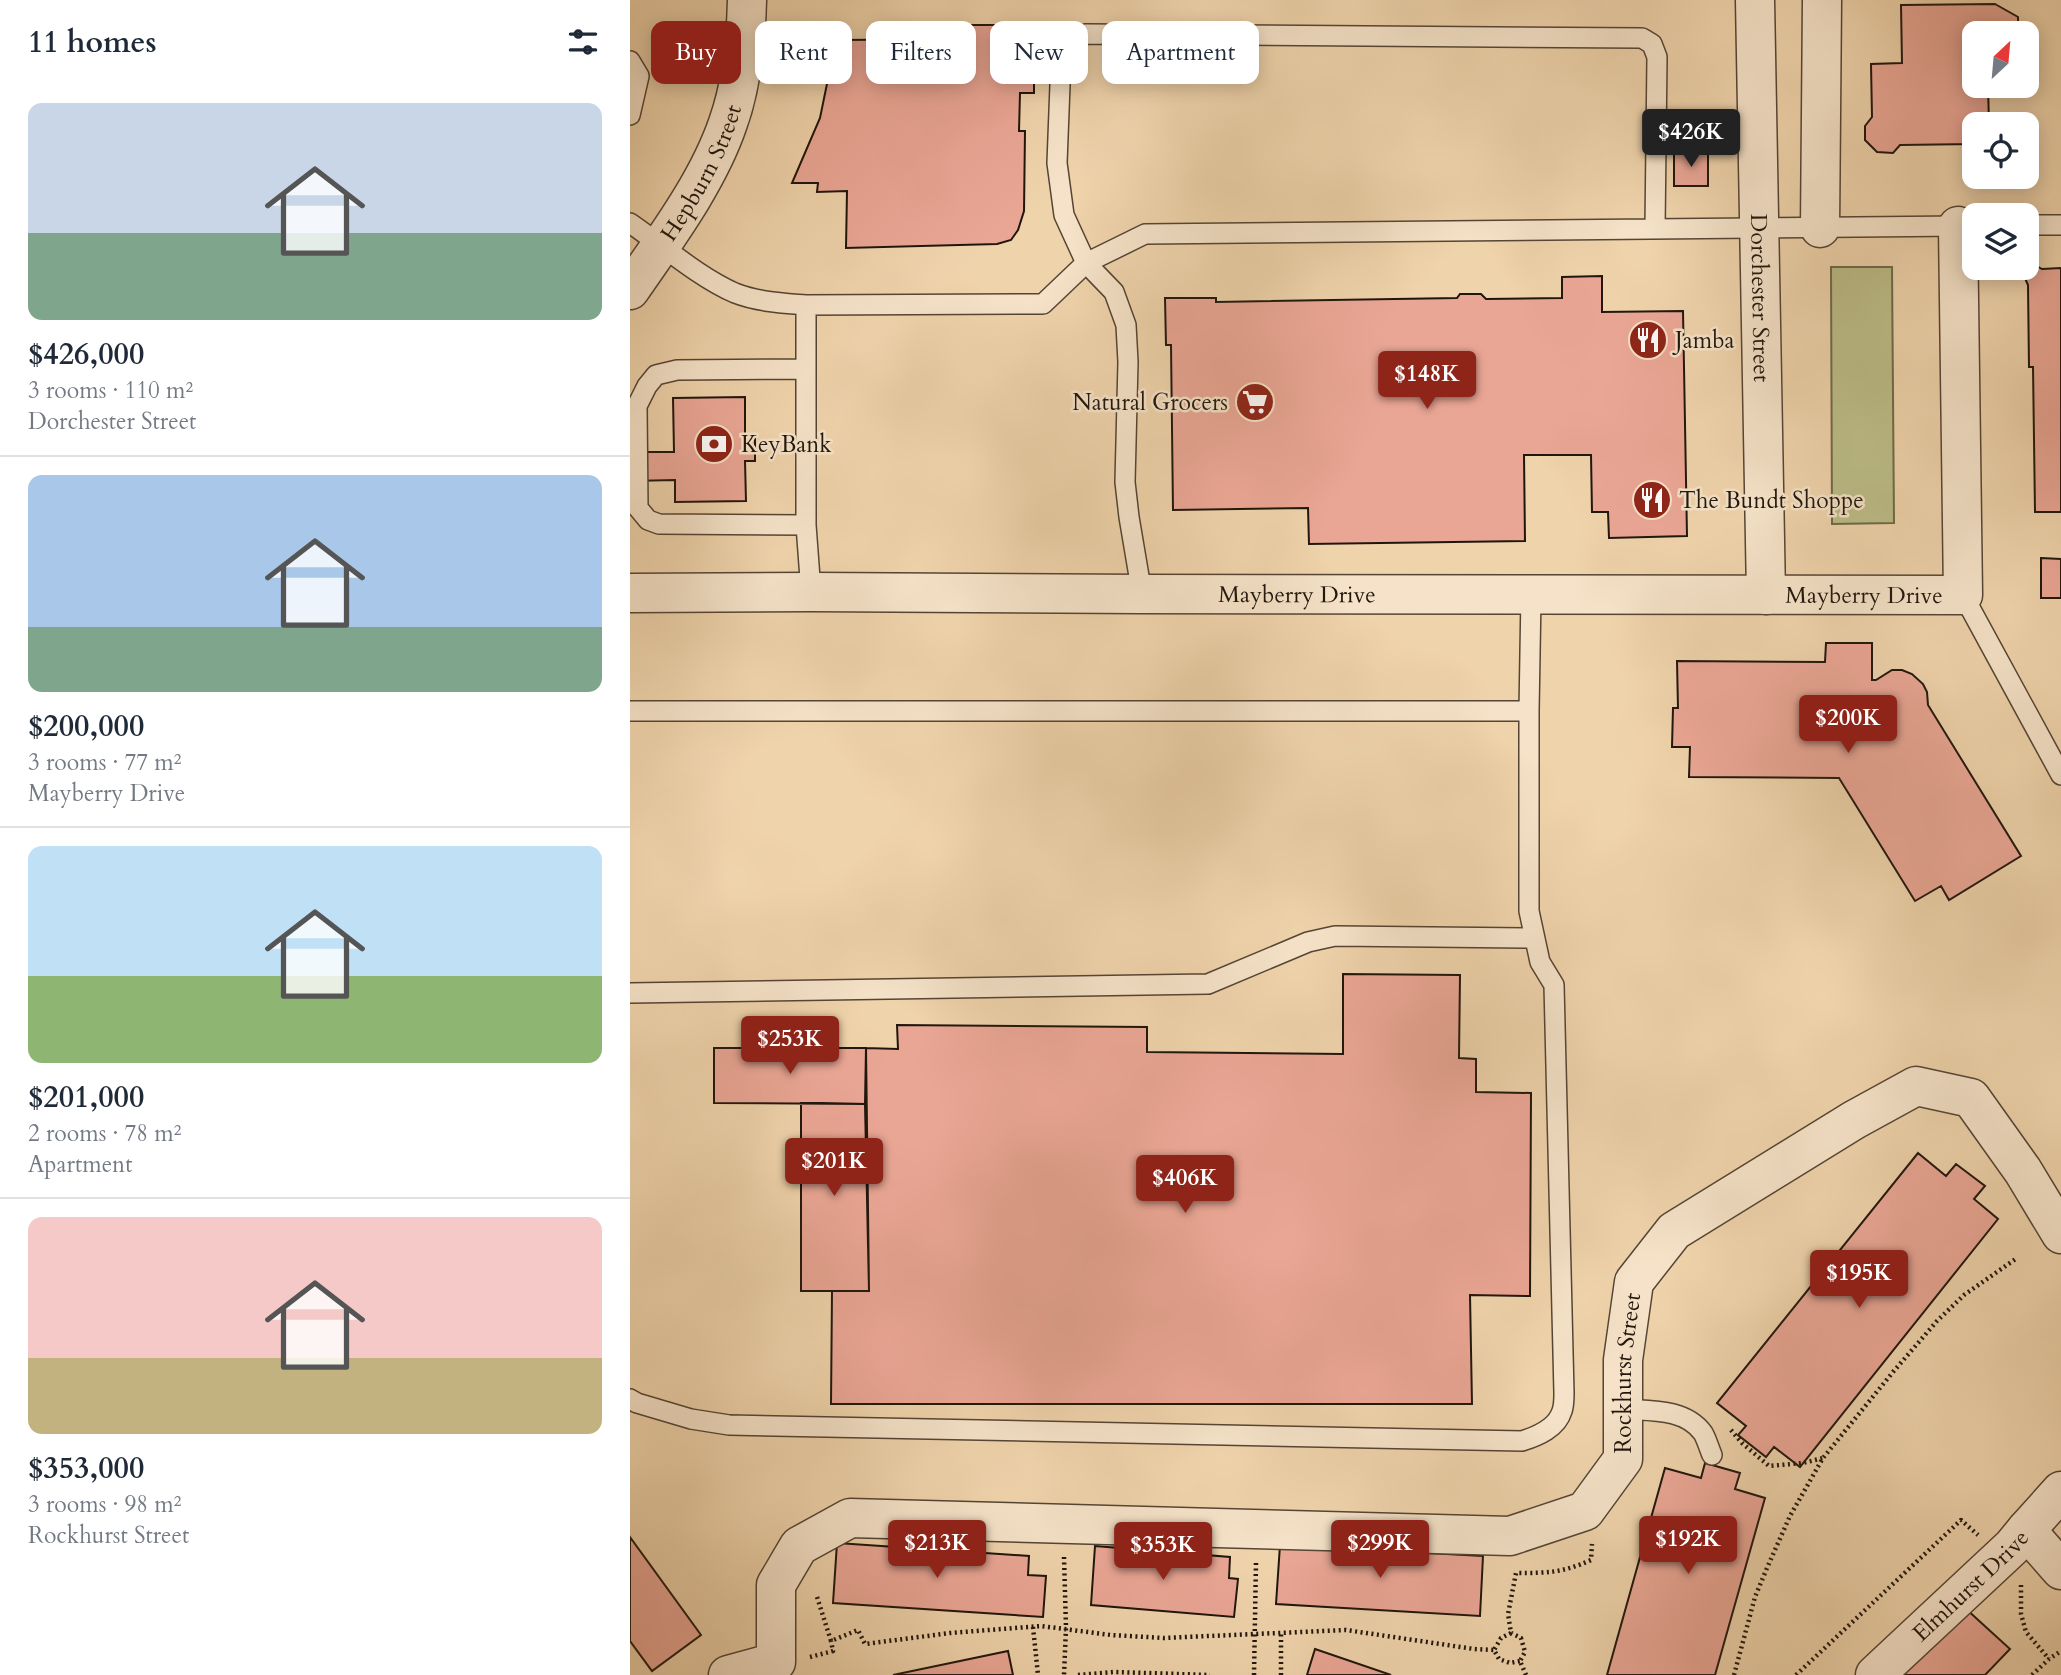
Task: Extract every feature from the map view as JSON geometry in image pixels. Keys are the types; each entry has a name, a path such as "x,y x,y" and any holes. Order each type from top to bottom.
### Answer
{"street":[{"name":"Hepburn Street","path":"630,290 710,164 729,121 741,70 747,0"},
{"name":"Dorchester Street","path":"1755,0 1766,595"},
{"path":"1820,228 1822,0"},
{"path":"1963,595 1966,280"},
{"name":"Mayberry Drive","path":"630,593 1963,595"},
{"name":"Rockhurst Street","path":"729,1675 779,1669 776,1585 799,1546 850,1518 1510,1536 1585,1511 1623,1459 1623,1360 1634,1282 1674,1231 1854,1120 1916,1086 1972,1098 2024,1171 2061,1234"},
{"path":"2012,1546 2061,1491"},
{"name":"Elmhurst Drive","path":"1875,1675 2012,1546 2061,1570"}],"lane":[{"path":"1142,594 1125,482 1128,362 1126,325 1114,292 1086,263 1064,215 1057,163 1061,59 1066,46 1074,37 1085,34 1642,38 1653,44 1657,57 1655,228"},
{"path":"630,61 639,76 630,115"},
{"path":"630,223 697,270 736,293 775,302 806,305 1043,304 1086,263 1145,234 1962,226"},
{"path":"2039,225 2061,225"},
{"path":"806,305 807,525 811,592"},
{"path":"805,369 677,370 656,375 638,406 638,508 648,520 659,524 807,525"},
{"path":"630,1399 691,1419 729,1425 1508,1441 1522,1441 1540,1436 1550,1428 1562,1412 1564,1393 1554,985 1540,962 1529,911 1531,595"},
{"path":"1963,595 2061,775"},
{"path":"630,711 1529,710"},
{"path":"630,993 1208,984 1308,942 1335,936 1534,938"},
{"path":"1623,1409 1662,1411 1684,1417 1702,1432 1712,1455"}],"path":[{"path":"1734,1675 1755,1597 1767,1567 1800,1497 1823,1458 1937,1321 1964,1295 2017,1258"},
{"path":"1796,1675 1961,1520 2012,1546 2023,1568 2021,1614 2026,1632 2049,1659"},
{"path":"1254,1675 1256,1529"},
{"path":"1064,1572 1064,1675"},
{"path":"817,1597 831,1641 858,1630 865,1644 950,1633 1033,1627 1164,1638 1346,1630 1494,1650"},
{"path":"1033,1627 1038,1675"},
{"path":"1281,1632 1281,1675"},
{"path":"1494,1650 1501,1638 1511,1633"},
{"path":"1494,1650 1499,1660 1510,1664 1520,1661"},
{"path":"2032,1675 2061,1651"},
{"path":"1077,1675 1114,1672 1210,1675"}],"green space":[{"path":"1831,267 1892,267 1894,523 1832,524"}],"building":[{"path":"1995,4 2018,17 2018,21 1962,21 1962,98 1988,98 1989,112 1962,112 1962,144 1900,145 1893,153 1877,152 1865,140 1865,126 1872,117 1871,64 1902,63 1901,5"},
{"path":"976,25 990,25 990,84 1034,84 1034,93 1020,93 1019,131 1025,131 1024,211 1018,230 1011,240 997,244 846,248 847,191 817,192 818,183 792,183 820,118 827,84 852,84 852,40 866,40 866,84 976,84"},
{"path":"1674,152 1708,152 1708,186 1674,186"},
{"path":"2039,267 2061,268 2061,512 2035,512 2033,367 2029,367 2026,280 2039,280"},
{"path":"1602,276 1602,312 1683,311 1687,536 1609,538 1608,512 1592,512 1591,455 1524,455 1525,541 1309,544 1308,508 1173,510 1171,345 1166,345 1165,298 1216,298 1216,302 1457,298 1460,294 1481,294 1486,299 1562,298 1562,277"},
{"name":"KeyBank","path":"745,397 745,437 755,437 755,461 745,461 746,501 675,502 675,480 630,481 630,452 674,452 673,398"},
{"path":"2041,558 2061,559 2061,598 2041,598"},
{"path":"1826,643 1872,643 1872,680 1892,670 1902,670 1912,674 1923,684 1928,705 2021,856 1949,900 1941,886 1915,901 1839,778 1689,777 1690,747 1672,747 1673,708 1678,708 1677,661 1825,662"},
{"path":"1343,974 1460,975 1459,1058 1476,1059 1476,1092 1531,1093 1530,1296 1470,1295 1472,1404 831,1404 832,1291 869,1291 866,1048 898,1049 897,1025 1147,1027 1147,1052 1343,1054"},
{"path":"714,1048 866,1048 865,1104 714,1103"},
{"path":"801,1103 865,1104 869,1291 801,1291"},
{"path":"1918,1153 1946,1176 1956,1164 1985,1186 1974,1199 1998,1219 1800,1467 1774,1447 1766,1457 1738,1435 1746,1426 1717,1403"},
{"path":"1705,1463 1740,1473 1735,1489 1765,1498 1715,1675 1607,1675 1665,1468 1701,1478"},
{"path":"630,1537 701,1635 652,1671 630,1641"},
{"path":"837,1543 1029,1556 1028,1575 1046,1576 1043,1617 833,1603"},
{"path":"1280,1545 1483,1556 1480,1616 1276,1604"},
{"path":"1095,1546 1230,1557 1229,1578 1238,1579 1234,1617 1091,1605"},
{"path":"1965,1608 2010,1649 1985,1675 1903,1675"},
{"path":"1315,1649 1391,1675 1307,1675"},
{"path":"1008,1651 1013,1675 893,1675"}],"place":[{"name":"Jamba","path":"1648,340"},
{"name":"Natural Grocers","path":"1255,402"},
{"name":"KeyBank","path":"714,444"},
{"name":"The Bundt Shoppe","path":"1652,500"}]}
